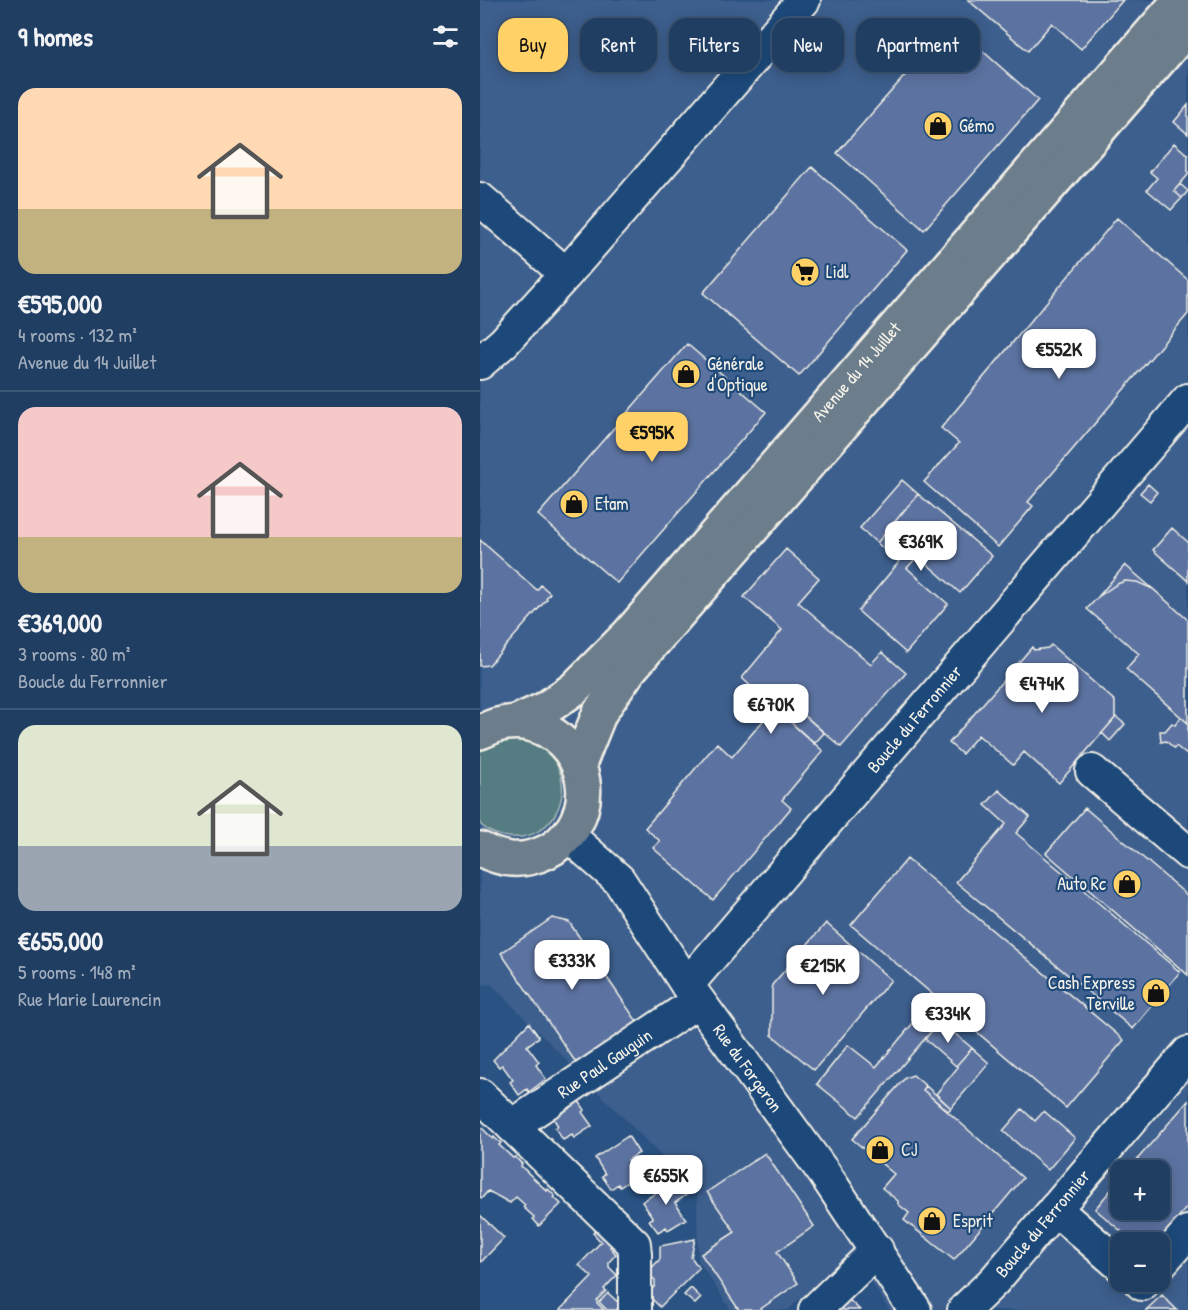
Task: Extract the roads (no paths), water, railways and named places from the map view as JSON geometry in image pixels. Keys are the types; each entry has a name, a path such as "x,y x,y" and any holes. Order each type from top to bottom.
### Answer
{"main road":[{"name":"Avenue du 14 Juillet","path":"480,732 496,725 516,722 545,709 574,689 628,635 1180,0"},
{"name":"Avenue du 14 Juillet","path":"579,764 600,712 630,669 1188,27"},
{"path":"485,858 515,860 535,857 553,849 568,835 578,819 583,801 584,783 579,764 568,747 554,734 536,726 516,722"}],"street":[{"path":"480,363 504,342 566,274 804,0"},
{"path":"480,199 566,274"},
{"name":"Boucle du Ferronnier","path":"693,993 1188,400"},
{"path":"1092,771 1188,853"},
{"name":"Rue du Forgeron","path":"568,835 619,880 693,993 824,1173 915,1310"},
{"name":"Rue Paul Gauguin","path":"512,1126 693,993"},
{"name":"Boucle du Ferronnier","path":"964,1310 994,1281 1188,1053"},
{"path":"480,1095 634,1244 635,1310"},
{"path":"1055,1209 1110,1256"},
{"path":"1170,1253 1188,1232"},
{"path":"815,1310 877,1250"}],"place":[{"name":"Gémo","path":"938,126"},
{"name":"Lidl","path":"805,272"},
{"name":"Générale d'Optique","path":"686,374"},
{"name":"Etam","path":"574,504"},
{"name":"Auto Rc","path":"1127,884"},
{"name":"Cash Express Terville","path":"1156,993"},
{"name":"CJ","path":"880,1150"},
{"name":"Esprit","path":"932,1221"}]}
